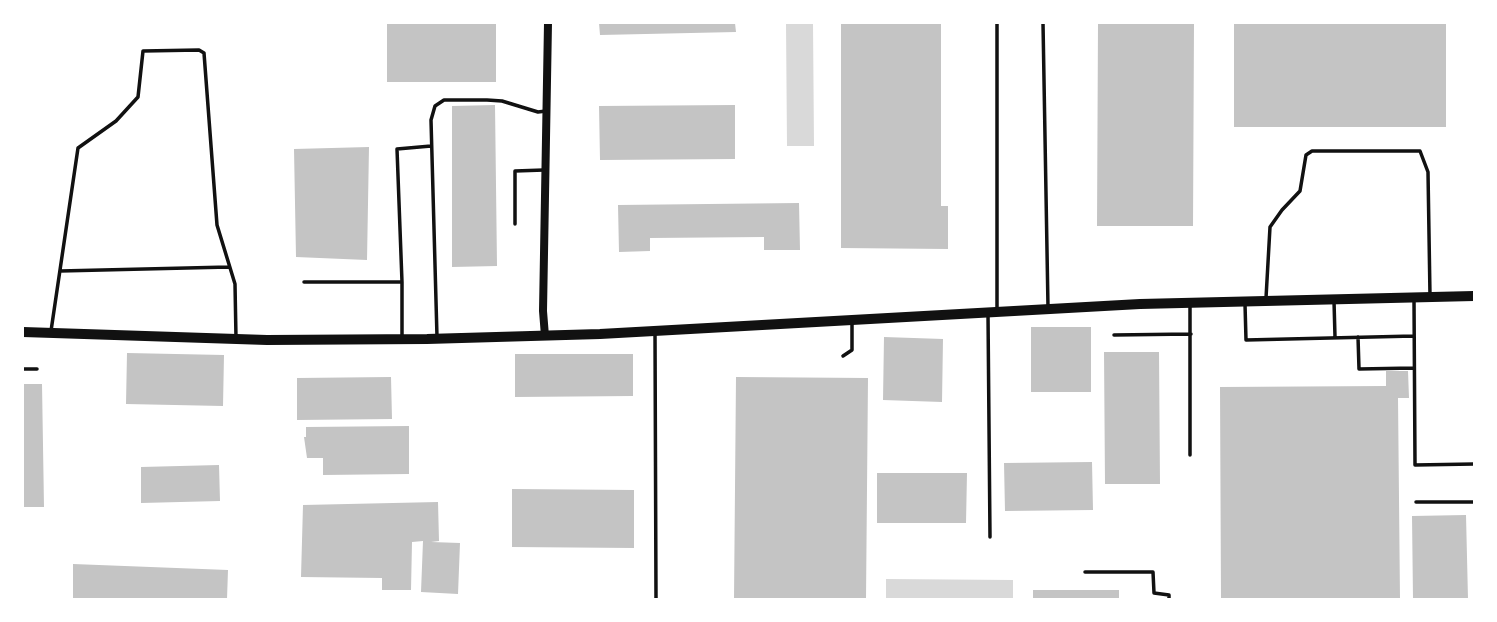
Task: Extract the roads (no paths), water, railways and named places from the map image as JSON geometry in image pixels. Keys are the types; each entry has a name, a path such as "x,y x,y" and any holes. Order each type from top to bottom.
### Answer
{"main road":[{"path":"23,332 236,339 437,339 655,331 1190,302 1474,296"}],"street":[{"path":"545,336 543,311 548,23"}],"lane":[{"path":"990,537 997,23"},
{"path":"1043,23 1048,309"},
{"path":"51,333 78,148 116,121 138,97 143,51 200,50 204,53 217,225 235,284 236,339"},
{"path":"437,339 431,146 431,120 435,106 444,100 502,101 523,109 548,111"},
{"path":"402,339 397,149 431,146"},
{"path":"1266,300 1270,227 1300,191 1306,155 1312,151 1420,151 1428,172 1430,298"},
{"path":"515,224 515,171 546,170"},
{"path":"60,271 230,267"},
{"path":"303,282 402,282"},
{"path":"1414,298 1415,465 1474,464"},
{"path":"1334,299 1335,337"},
{"path":"1245,300 1246,340 1414,336"},
{"path":"1190,302 1190,455"},
{"path":"843,356 852,351 852,320"},
{"path":"655,331 656,599"},
{"path":"1114,335 1191,334"},
{"path":"1358,337 1359,369 1415,368"},
{"path":"23,369 37,369"},
{"path":"1416,502 1474,502"},
{"path":"1086,572 1153,572 1154,593 1169,595 1169,599"}]}
